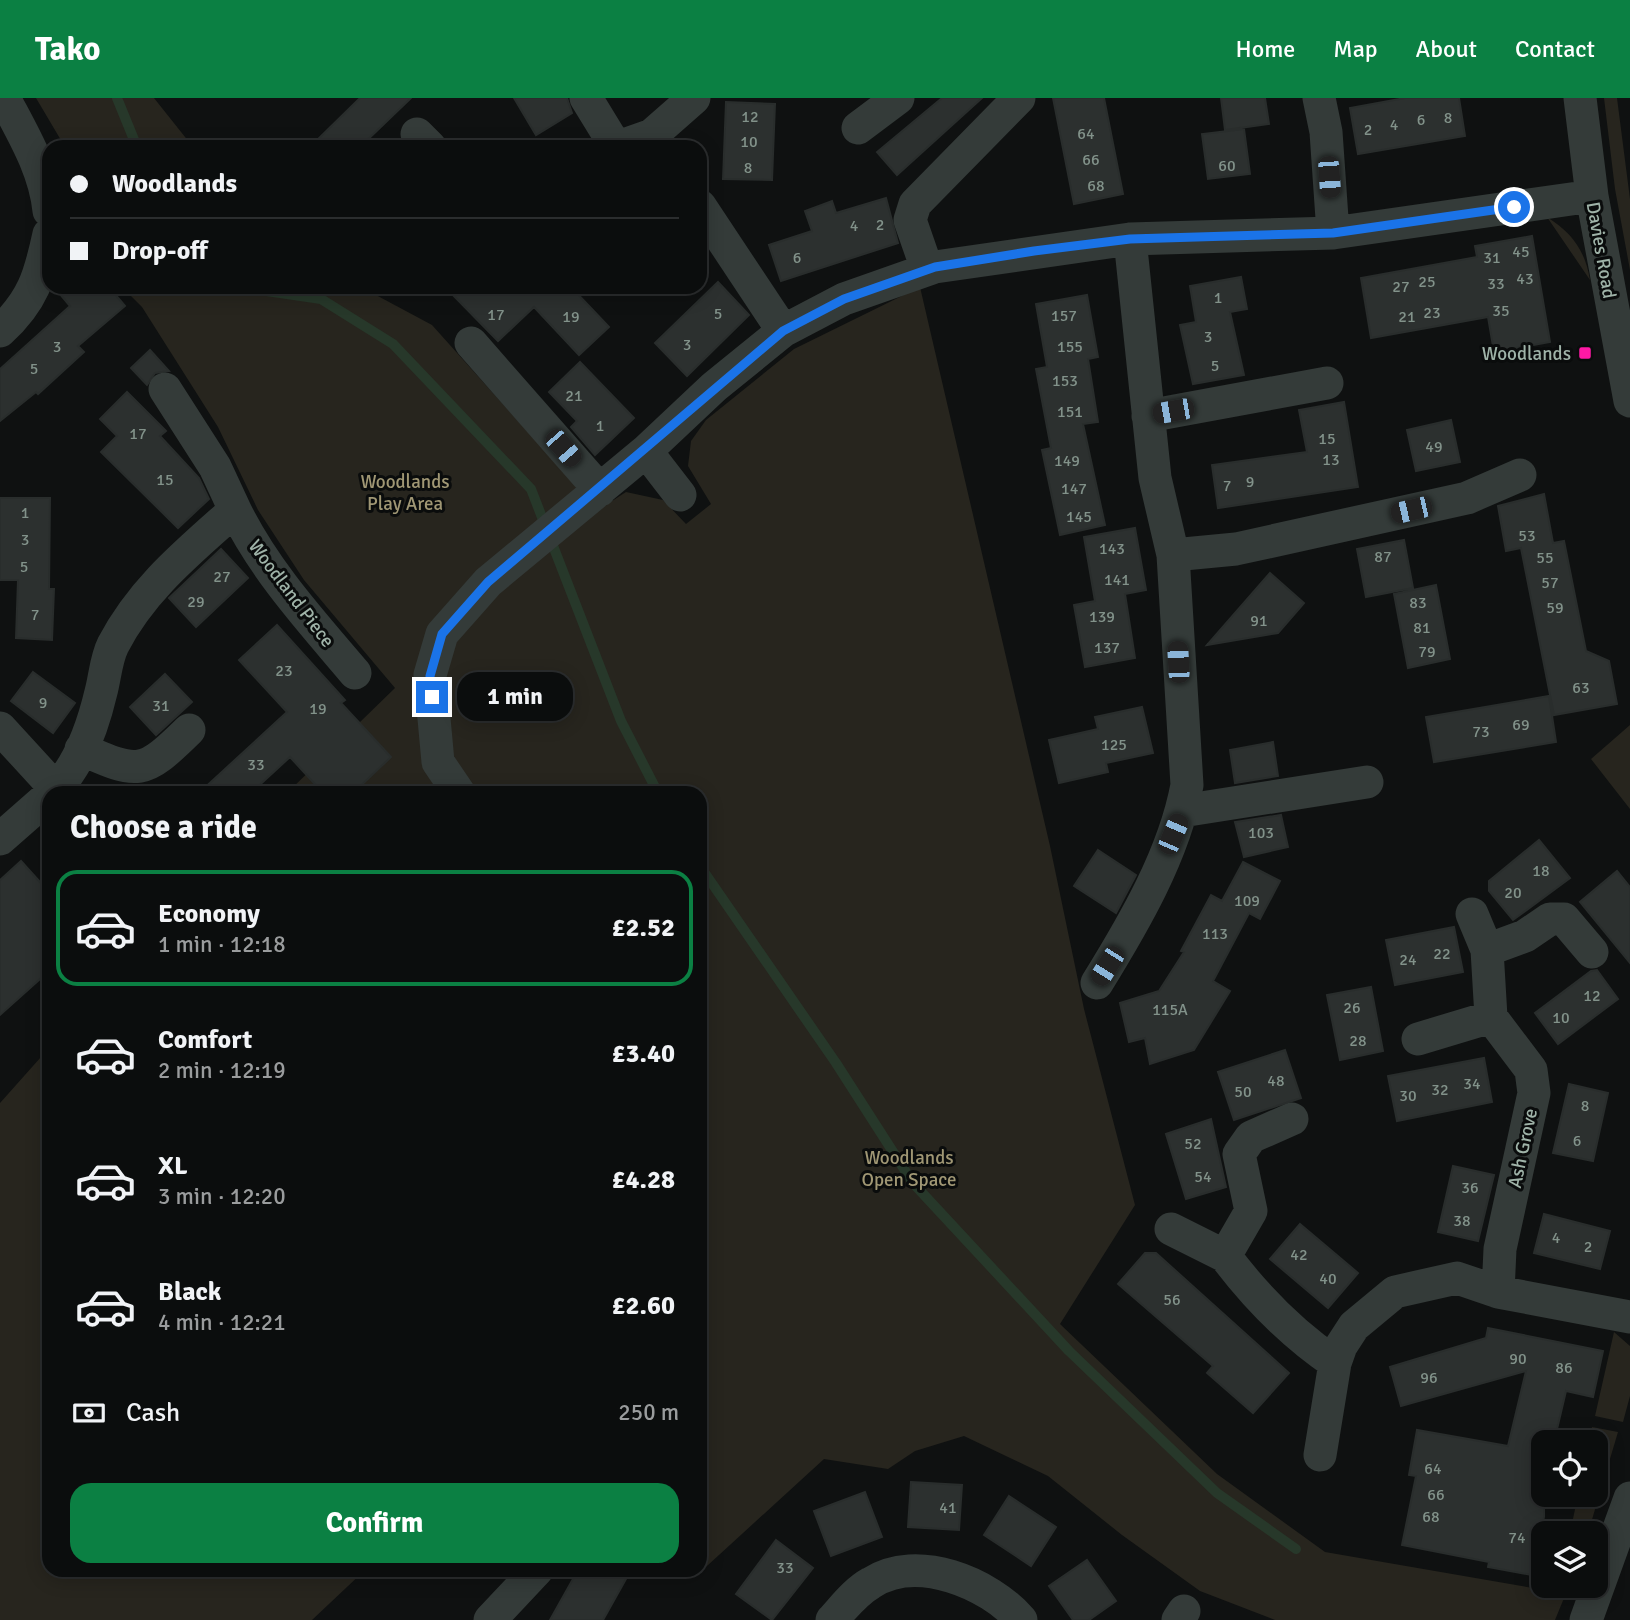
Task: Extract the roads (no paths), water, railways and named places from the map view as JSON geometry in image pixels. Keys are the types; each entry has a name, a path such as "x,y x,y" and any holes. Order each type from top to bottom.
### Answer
{"street":[{"path":"4,98 42,178"},
{"path":"586,98 613,140"},
{"path":"657,140 694,98"},
{"path":"858,128 898,98"},
{"path":"928,270 910,220 915,204 1019,98"},
{"path":"1320,98 1326,132 1333,233"},
{"name":"Davies Road","path":"1580,98 1592,196 1630,401"},
{"path":"454,786 438,762 430,676 442,634 488,582 646,451 714,387 783,331 844,299 928,270 1034,251 1130,239 1333,233 1592,196"},
{"path":"707,217 783,331"},
{"path":"1097,983 1128,932 1158,869 1182,811 1187,785 1173,555 1155,478 1130,239"},
{"path":"0,331 13,319 40,280 42,270"},
{"path":"471,343 600,489"},
{"path":"1148,416 1328,383"},
{"name":"Woodland Piece","path":"165,389 215,467 234,510 264,560 355,673"},
{"path":"646,451 680,495"},
{"path":"1173,555 1236,549 1456,500 1520,474"},
{"path":"57,786 81,749 94,721 111,649 138,603 160,578 234,510"},
{"path":"0,728 48,786"},
{"path":"81,749 119,766 142,769 164,754 189,730"},
{"path":"1182,811 1367,782"},
{"path":"0,839 42,802"},
{"path":"1418,1038 1491,1017 1487,950 1472,914"},
{"path":"1487,950 1525,936 1550,919 1564,919 1592,952"},
{"name":"Ash Grove","path":"1491,1017 1531,1070 1534,1093 1500,1249 1497,1292"},
{"path":"1225,1256 1251,1211 1240,1154 1251,1137 1292,1119"},
{"path":"1171,1229 1225,1256 1252,1291 1311,1347 1335,1363"},
{"path":"1320,1455 1335,1363 1341,1346 1354,1326 1395,1292 1457,1278 1497,1292 1630,1317"},
{"path":"1586,1620 1630,1498"},
{"path":"832,1620 856,1594 873,1581 894,1573 929,1571 967,1582 1008,1605 1021,1620"},
{"path":"490,1620 530,1577"}],"waterway":[{"path":"117,98 134,140"},
{"path":"287,294 321,299 393,344 531,489 621,721 654,786"},
{"path":"707,876 836,1063 913,1183 1069,1351 1217,1493 1296,1549"}],"place":[{"name":"Woodlands","path":"1585,353"}],"park label":[{"name":"Woodlands Play Area","path":"405,492"},
{"name":"Woodlands Open Space","path":"909,1168"}]}
